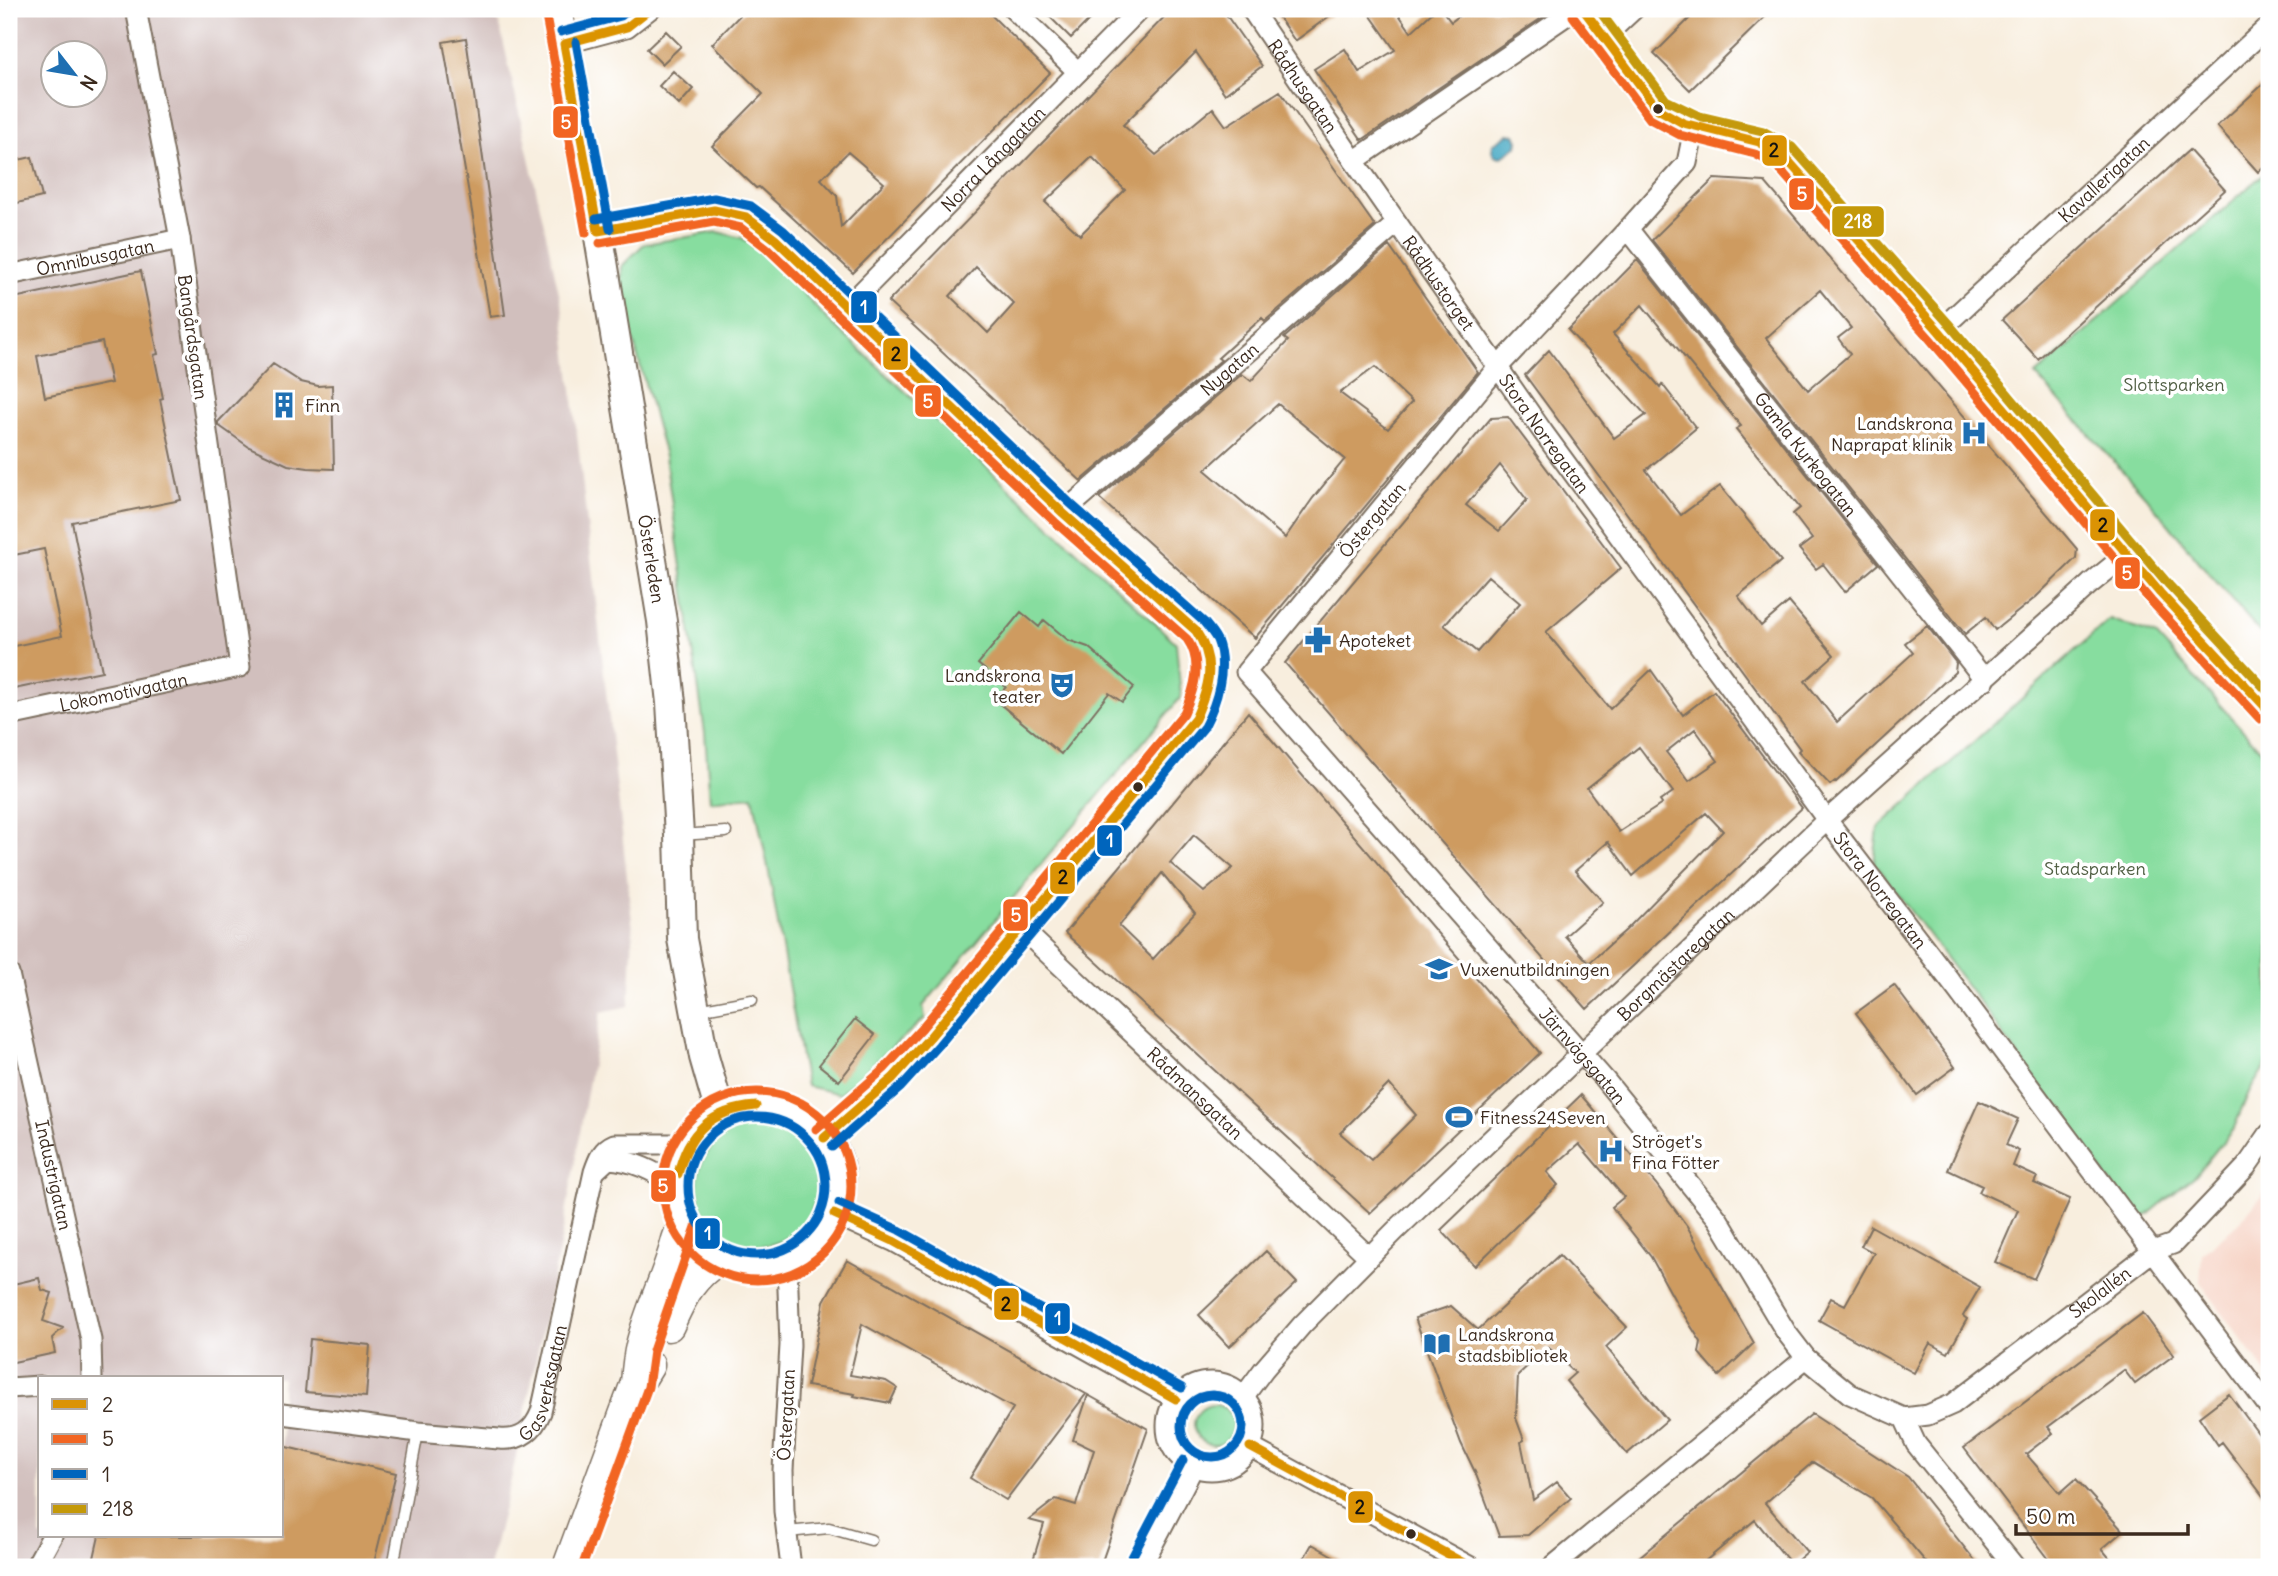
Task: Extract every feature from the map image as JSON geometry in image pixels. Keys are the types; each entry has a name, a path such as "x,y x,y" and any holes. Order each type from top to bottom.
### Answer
{"main road":[{"path":"748,1105 777,1107 803,1118 824,1138 839,1175 834,1214 816,1243 798,1257 764,1268 730,1263 701,1245 684,1223 677,1202 679,1164 688,1144 708,1121 720,1113 748,1105"},
{"path":"637,1383 644,1339 684,1223"},
{"path":"569,1567 637,1383 656,1352 682,1292 705,1266 719,1258"}],"street":[{"name":"Bangårdsgatan","path":"136,9 180,239 240,667"},
{"name":"Österleden","path":"557,9 598,231 662,621 671,703 682,939 704,1057 720,1113"},
{"path":"564,44 627,27 650,9"},
{"path":"1013,9 1078,72"},
{"name":"Norra Långgatan","path":"847,307 1140,9"},
{"name":"Rådhusgatan","path":"1251,9 1354,162"},
{"path":"1354,162 1577,9"},
{"path":"1583,9 1658,109 1670,118 1694,128 1760,142 1784,156 1939,331 2127,554 2269,711"},
{"path":"1604,37 1634,9"},
{"name":"Kavallerigatan","path":"1939,331 2269,26"},
{"path":"1497,368 1687,163 1694,128"},
{"name":"Rådhustorget","path":"1354,162 1497,368"},
{"path":"598,231 714,210 746,217 775,239 1063,513 1196,631 1206,647 1208,665 1203,700 1195,719 930,1037 893,1078 824,1138"},
{"name":"Nygatan","path":"1063,513 1397,223"},
{"name":"Gamla Kyrkogatan","path":"1628,229 1985,680"},
{"name":"Omnibusgatan","path":"9,275 180,239"},
{"name":"Stora Norregatan","path":"1497,368 1827,820 1958,990 2269,1407"},
{"name":"Östergatan","path":"1246,672 1497,368"},
{"name":"Borgmästaregatan","path":"1244,1396 1294,1334 1369,1256 1580,1054 1827,820 2090,584 2127,554"},
{"name":"Lokomotivgatan","path":"9,716 240,667"},
{"name":"Järnvägsgatan","path":"1246,672 1605,1080 1717,1219 1786,1332 1806,1358 1850,1394 1904,1418"},
{"name":"Rådmansgatan","path":"1021,928 1369,1256"},
{"name":"Industrigatan","path":"9,974 91,1340 92,1376"},
{"name":"Skolallén","path":"1904,1418 1927,1415 1953,1404 2153,1251 2173,1244 2246,1167 2269,1133"},
{"name":"Gasverksgatan","path":"284,1414 418,1432 511,1440 526,1434 537,1423 541,1412 594,1172 602,1153 614,1144 688,1144"},
{"path":"594,1172 608,1159 621,1160 655,1172 676,1185"},
{"path":"834,1214 893,1241 1176,1399"},
{"name":"Östergatan","path":"787,1262 790,1345 783,1470 791,1567"},
{"path":"1552,1567 1806,1358"},
{"path":"1209,1382 1224,1384 1244,1396 1255,1421 1250,1447 1240,1459 1226,1467 1210,1470 1186,1462 1174,1449 1168,1433 1168,1416 1176,1399 1194,1385 1209,1382"},
{"path":"9,1388 38,1387"},
{"path":"1904,1418 1916,1444 2015,1567"},
{"path":"1250,1447 1471,1567"},
{"path":"1141,1567 1194,1466"},
{"path":"35,1567 51,1538"}],"lane":[{"path":"679,835 726,832"},
{"path":"695,1011 752,1000"},
{"path":"393,1567 418,1432"},
{"path":"787,1532 829,1528 872,1539"}],"shaded area":[{"path":"9,9 476,9 499,22 563,311 633,930 629,1006 601,1012 562,1236 512,1475 489,1567 9,1567"},
{"path":"2269,1187 2269,1377 2200,1282 2202,1253 2237,1225"}],"green space":[{"name":"Slottsparken","path":"2269,169 2269,642 2146,497 2036,375"},
{"path":"718,232 742,238 772,259 827,319 1176,643 1181,697 923,1006 925,1018 840,1094 806,1086 753,796 710,801 705,733 665,456 621,296 622,266 644,244"},
{"name":"Stadsparken","path":"2110,619 2157,636 2269,759 2269,1060 2249,1092 2234,1128 2197,1174 2139,1222 1874,863 1878,828"},
{"path":"757,1126 780,1131 799,1144 812,1163 817,1186 812,1209 799,1228 780,1241 757,1246 734,1241 715,1228 702,1209 697,1186 702,1163 715,1144 734,1131"},
{"path":"1214,1405 1228,1411 1234,1425 1228,1439 1214,1445 1200,1439 1194,1425 1200,1411"}],"water":[{"path":"1508,134 1515,135 1517,146 1502,157 1495,156 1492,151 1493,144"}],"building":[{"path":"746,9 985,9 1050,73 853,273 712,146 763,94 712,44","holes":["848,152 884,183 841,227 837,196 821,179"]},
{"path":"1042,9 1100,9 1071,38"},
{"path":"1172,9 1222,9 1262,66 1225,94 1196,52 1123,125 1156,155 1213,108 1226,126 1280,91 1375,226 1265,321 1262,318 1218,358 1221,360 1081,481 888,302","holes":["1092,157 1125,190 1080,235 1045,202","976,267 1014,304 988,333 950,296"]},
{"path":"1273,9 1339,9 1295,41"},
{"path":"1366,9 1395,9 1411,32 1436,9 1441,9 1451,22 1468,9 1555,9 1362,140 1314,69 1345,49 1359,72 1395,50"},
{"path":"1699,9 1773,9 1690,90 1654,54"},
{"path":"666,31 681,46 662,64 647,49"},
{"path":"466,38 505,315 490,317 443,42"},
{"path":"673,71 693,89 679,105 659,86"},
{"path":"2269,79 2269,161 2258,172 2217,126"},
{"path":"2189,150 2225,190 2038,359 2002,320"},
{"path":"32,157 42,197 9,205 9,162"},
{"path":"1714,179 1765,182 2077,549 2076,558 2036,597 1995,630 1986,617 1965,634 1652,240","holes":["1820,290 1851,328 1838,338 1850,354 1808,390 1766,338"]},
{"path":"1389,246 1478,372 1255,638 1099,498 1242,374 1251,381 1288,341 1284,338","holes":["1375,367 1412,402 1388,429 1340,393","1278,404 1345,459 1285,538 1205,470"]},
{"path":"1637,260 1878,564 1845,592 1823,564 1816,569 1799,549 1812,539 1793,514 1800,508 1736,429 1741,426 1642,305 1613,334 1660,387 1662,384 1696,428 1646,470 1681,515 1720,486 1781,561 1738,596 1761,626 1789,602 1834,655 1805,681 1837,722 1913,653 1905,643 1927,626 1956,663 1955,672 1830,785 1798,751 1800,749 1525,375 1549,350 1614,438 1646,415 1568,330"},
{"path":"141,271 158,354 154,355 163,398 160,399 181,500 72,522 102,671 9,690 9,647 62,636 44,549 9,556 9,299","holes":["102,342 111,383 45,397 37,356"]},
{"name":"Finn","path":"273,364 301,382 318,386 332,385 334,469 288,465 249,447 218,425"},
{"path":"1508,417 1621,568 1546,632 1610,709 1651,670 1683,715 1714,691 1802,808 1587,1009 1285,663 1491,418","holes":["1500,465 1527,500 1499,531 1466,505","1488,576 1520,603 1477,652 1444,625","1695,729 1718,761 1689,781 1666,752","1639,747 1673,792 1660,801 1662,804 1619,832 1587,788","1706,813 1723,831 1626,930 1589,963 1565,936 1603,902 1575,871 1608,842 1633,876"]},
{"name":"Landskrona teater","path":"1021,612 1039,627 1044,620 1068,640 1088,647 1134,687 1122,702 1109,693 1061,754 995,700 1006,687 978,664"},
{"path":"1248,712 1540,1053 1370,1213 1065,933","holes":["1194,835 1233,868 1204,892 1170,863","1162,873 1195,913 1153,959 1119,926","1389,1084 1416,1115 1371,1160 1340,1133"]},
{"path":"1894,985 1955,1067 1917,1095 1856,1013"},
{"path":"855,1019 875,1035 839,1081 819,1065"},
{"path":"1581,1095 1656,1184 1687,1226 1754,1343 1719,1376 1699,1353 1701,1342 1651,1257 1612,1207 1624,1197 1579,1144 1547,1172 1558,1185 1475,1266 1441,1230"},
{"path":"1979,1101 2018,1119 2006,1145 2019,1151 2013,1166 2037,1177 2034,1183 2070,1199 2034,1279 1995,1262 2018,1210 1979,1192 1982,1186 1948,1170"},
{"path":"1871,1226 1980,1287 1963,1316 1967,1319 1948,1353 1930,1343 1914,1373 1819,1320 1831,1298 1845,1305 1874,1253 1861,1246"},
{"path":"1266,1251 1297,1283 1229,1347 1199,1315"},
{"path":"1559,1255 1627,1327 1606,1347 1667,1420 1627,1454 1566,1381 1575,1373 1548,1347 1518,1375 1516,1418 1524,1440 1521,1442 1533,1500 1557,1482 1571,1498 1528,1535 1499,1536 1415,1318 1451,1306 1478,1330"},
{"path":"847,1260 1086,1394 1006,1500 970,1478 1013,1408 862,1324 850,1375 886,1381 897,1388 890,1403 807,1386 824,1301"},
{"path":"39,1278 42,1290 52,1293 43,1321 63,1328 52,1338 55,1353 9,1363 9,1285"},
{"path":"2143,1313 2174,1355 2135,1384 2124,1370 2048,1427 2053,1433 2026,1454 2060,1493 2076,1479 2123,1531 2102,1549 2117,1567 2055,1567 1964,1448"},
{"path":"310,1339 370,1345 366,1397 305,1392"},
{"path":"2229,1394 2269,1448 2269,1504 2222,1442 2218,1445 2199,1417"},
{"path":"1088,1395 1148,1429 1100,1567 1031,1567 1044,1524 1029,1520 1056,1499 1076,1505 1094,1450 1073,1440"},
{"path":"1812,1414 1908,1477 1980,1567 1930,1567 1872,1498 1813,1462 1765,1503 1807,1552 1792,1565 1755,1520 1698,1567 1627,1567"},
{"path":"284,1446 396,1473 373,1567 92,1567 99,1538 284,1538"},
{"path":"1312,1544 1352,1567 1299,1567"}],"transit line":[{"name":"1","path":"561,32 621,16 630,9"},
{"name":"2","path":"564,44 627,27 650,9"},
{"name":"2","path":"1583,9 1658,109 1683,123 1759,142 1784,156 1939,331 2160,593 2269,711"},
{"name":"218","path":"1598,9 1666,100 1699,116 1763,131 1792,147 1948,323 2169,585 2269,693"},
{"name":"5","path":"545,11 586,233"},
{"name":"5","path":"1573,16 1650,119 1680,135 1755,154 1776,165 1930,339 2151,601 2260,719"},
{"name":"1","path":"576,42 610,229"},
{"name":"2","path":"564,44 598,231"},
{"name":"1","path":"596,219 714,198 751,206 783,230 1071,504 1204,622 1216,638 1220,651 1220,685 1204,727 939,1045 901,1087 832,1147"},
{"name":"2","path":"598,231 714,210 746,217 775,239 1063,513 1196,631 1207,653 1209,675 1195,719 930,1037 893,1078 824,1138"},
{"name":"5","path":"600,243 714,222 741,228 767,248 1055,522 1187,639 1195,657 1196,675 1184,713 921,1029 884,1069 816,1129"},
{"name":"5","path":"757,1092 793,1100 809,1108 823,1120 835,1134 843,1150 851,1186 843,1222 835,1238 823,1252 809,1264 793,1272 757,1280 721,1272 705,1264 691,1252 679,1238 671,1222 663,1186 671,1150 679,1134 691,1120 705,1108 721,1100 757,1092"},
{"name":"2","path":"678,1174 688,1146 704,1125 727,1112 756,1106"},
{"name":"2","path":"678,1174 689,1146 705,1125 727,1113 756,1106"},
{"name":"1","path":"757,1117 783,1123 805,1138 820,1160 826,1186 820,1212 805,1234 783,1249 757,1255 731,1249 709,1234 694,1212 688,1186 694,1160 709,1138 731,1123 757,1117"},
{"name":"1","path":"839,1203 899,1230 1182,1388"},
{"name":"2","path":"834,1214 893,1241 1176,1399"},
{"name":"5","path":"582,1567 648,1387 653,1351 696,1227"},
{"name":"1","path":"1212,1395 1234,1404 1243,1426 1234,1448 1212,1457 1190,1448 1181,1426 1190,1404 1212,1395"},
{"name":"2","path":"1250,1447 1471,1567"},
{"name":"1","path":"1130,1561 1183,1460"}],"place":[{"name":"Finn","path":"284,405"},
{"name":"Landskrona Naprapat klinik","path":"1974,433"},
{"name":"Apoteket","path":"1318,640"},
{"name":"Landskrona teater","path":"1062,685"},
{"name":"Vuxenutbildningen","path":"1439,969"},
{"name":"Fitness24Seven","path":"1459,1117"},
{"name":"Ströget's Fina Fötter","path":"1611,1151"},
{"name":"Landskrona stadsbibliotek","path":"1437,1344"}]}
